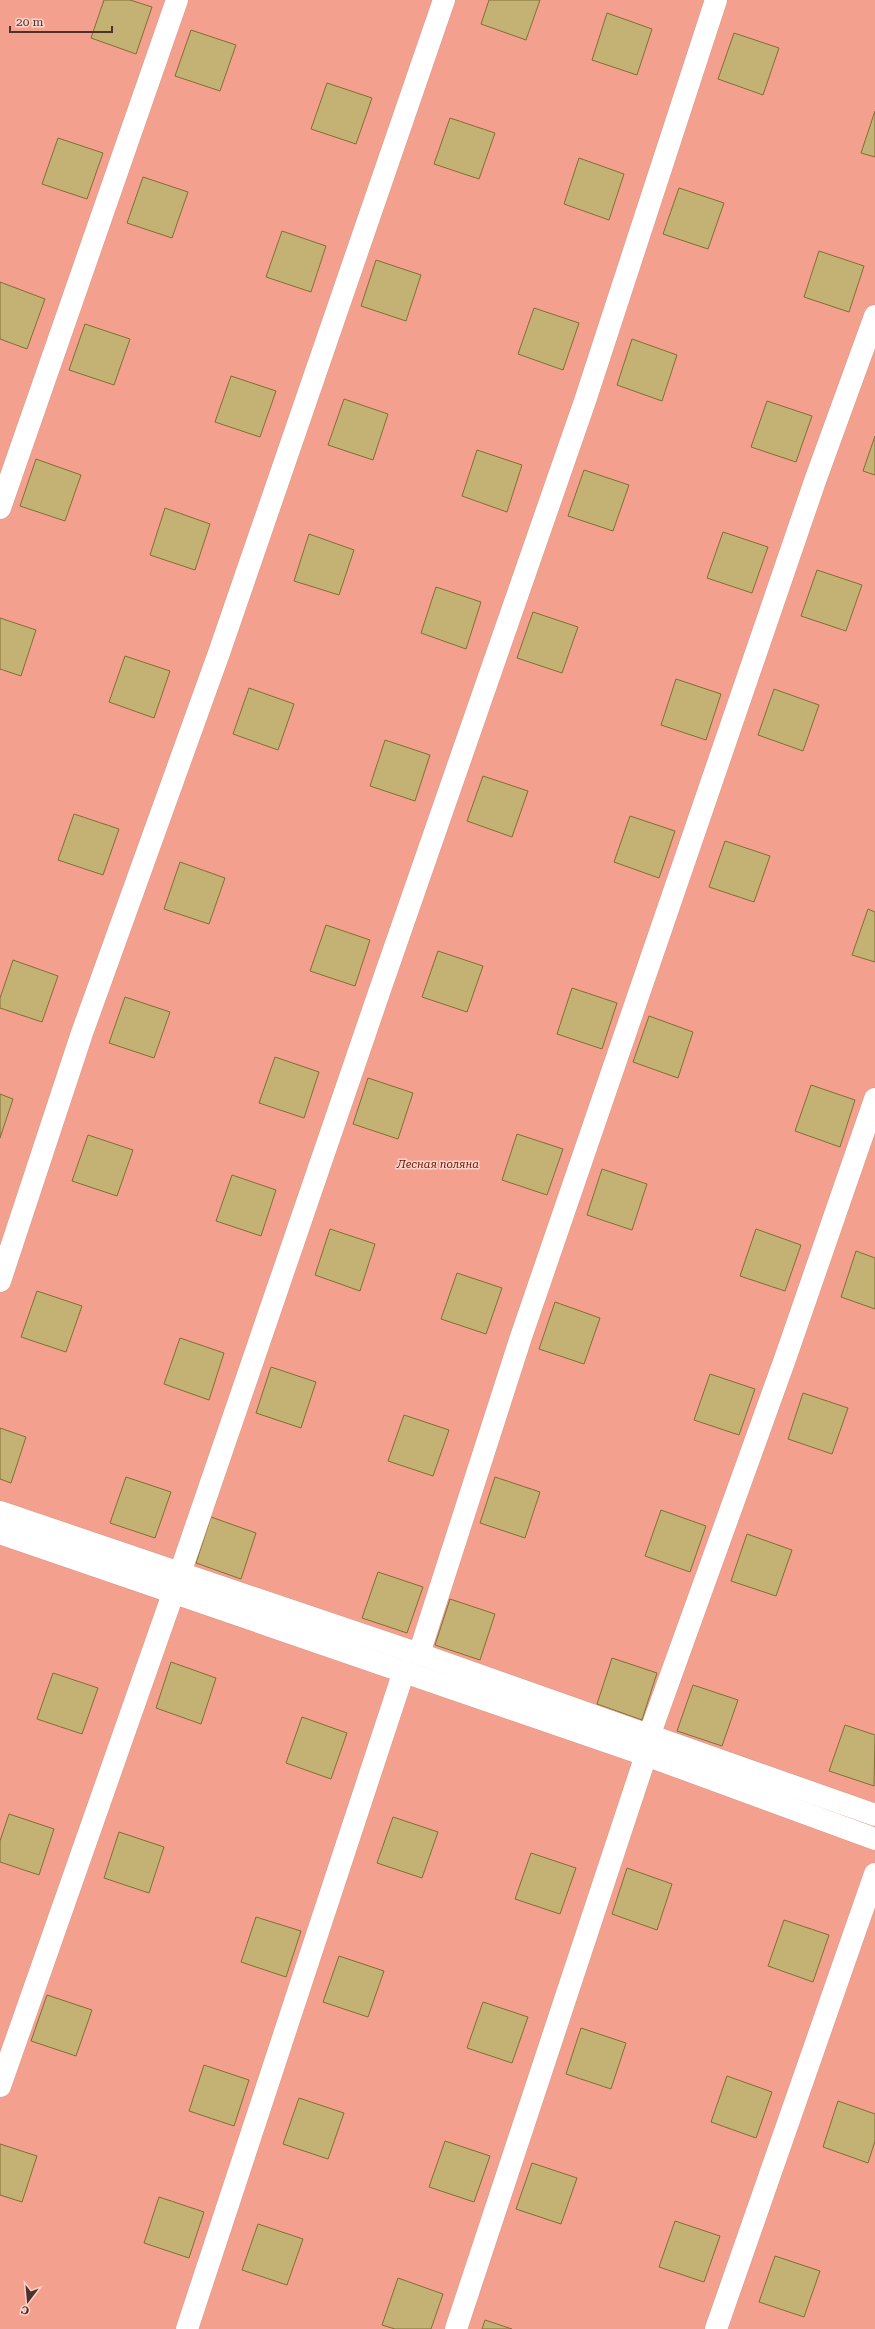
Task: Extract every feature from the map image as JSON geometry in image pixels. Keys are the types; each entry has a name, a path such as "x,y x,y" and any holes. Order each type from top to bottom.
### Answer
{"street":[{"path":"0,508 177,0"},
{"path":"0,1281 82,1033 219,653 444,0"},
{"path":"0,2086 177,1582 382,984 585,401 716,0"},
{"path":"419,1654 521,1337 802,519 875,316"},
{"path":"456,2329 648,1746 786,1359 875,1099"},
{"path":"0,1512 404,1672 875,1815"},
{"path":"0,1533 177,1582 419,1654 875,1839"},
{"path":"187,2329 404,1672"},
{"path":"716,2329 875,1874"}],"green space":[{"name":"Лесная поляна","path":"0,0 875,0 875,2329 0,2329"}],"building":[{"path":"104,0 130,0 152,7 136,54 91,38"},
{"path":"489,0 540,0 526,40 481,24"},
{"path":"607,13 652,29 637,75 592,60"},
{"path":"191,30 236,45 220,91 175,76"},
{"path":"734,33 779,48 763,95 718,79"},
{"path":"327,83 372,98 356,144 311,129"},
{"path":"875,111 875,157 861,153"},
{"path":"450,118 495,133 479,179 434,164"},
{"path":"58,138 103,153 87,199 42,184"},
{"path":"579,158 624,174 609,220 564,204"},
{"path":"143,177 188,192 172,238 127,223"},
{"path":"679,188 724,203 708,249 663,234"},
{"path":"282,231 326,246 311,292 266,277"},
{"path":"819,251 864,266 849,312 804,297"},
{"path":"376,260 421,275 406,321 361,306"},
{"path":"0,282 45,299 27,349 0,339"},
{"path":"534,308 579,323 563,370 518,354"},
{"path":"85,324 130,339 114,385 69,370"},
{"path":"632,339 677,355 662,401 617,385"},
{"path":"231,376 276,391 260,437 215,422"},
{"path":"344,399 388,414 373,460 328,445"},
{"path":"767,401 812,416 796,462 751,447"},
{"path":"875,436 875,475 863,471"},
{"path":"477,450 522,465 507,512 462,496"},
{"path":"36,459 81,475 65,521 20,506"},
{"path":"584,470 629,485 613,531 568,516"},
{"path":"165,508 210,524 195,570 150,555"},
{"path":"723,532 768,547 752,593 707,578"},
{"path":"309,534 354,550 339,595 294,581"},
{"path":"817,570 862,585 846,631 801,616"},
{"path":"436,587 481,602 466,649 421,633"},
{"path":"533,612 578,627 562,673 517,658"},
{"path":"0,618 36,630 21,676 0,669"},
{"path":"125,656 170,671 154,718 109,702"},
{"path":"676,679 721,694 706,740 661,725"},
{"path":"249,688 294,704 278,750 233,734"},
{"path":"774,689 819,705 803,751 758,735"},
{"path":"385,740 430,755 415,801 370,786"},
{"path":"483,776 528,791 512,837 467,821"},
{"path":"74,814 119,829 103,875 58,860"},
{"path":"630,816 675,831 659,878 614,862"},
{"path":"725,841 770,856 754,902 709,887"},
{"path":"180,862 225,878 209,924 164,909"},
{"path":"868,909 875,912 875,962 852,955"},
{"path":"326,925 370,940 355,986 310,971"},
{"path":"438,951 483,966 467,1012 422,997"},
{"path":"13,960 58,976 42,1022 0,1008 0,998"},
{"path":"572,988 617,1003 602,1049 557,1034"},
{"path":"125,997 170,1012 154,1058 109,1043"},
{"path":"649,1016 693,1032 678,1078 633,1062"},
{"path":"275,1057 319,1072 304,1118 259,1103"},
{"path":"368,1078 413,1093 398,1139 353,1124"},
{"path":"811,1085 855,1100 840,1147 795,1131"},
{"path":"0,1094 13,1099 0,1138"},
{"path":"517,1134 563,1149 547,1195 502,1180"},
{"path":"88,1135 133,1150 117,1196 72,1181"},
{"path":"602,1169 647,1184 632,1230 587,1215"},
{"path":"232,1175 276,1190 261,1236 216,1221"},
{"path":"330,1229 375,1244 360,1291 315,1275"},
{"path":"756,1229 801,1245 785,1291 740,1276"},
{"path":"856,1251 875,1258 875,1309 841,1297"},
{"path":"457,1273 502,1288 486,1334 441,1319"},
{"path":"37,1291 82,1306 66,1352 21,1337"},
{"path":"555,1302 600,1318 584,1364 539,1349"},
{"path":"180,1338 224,1353 209,1400 164,1384"},
{"path":"271,1367 316,1382 301,1428 256,1413"},
{"path":"710,1374 755,1389 739,1435 694,1420"},
{"path":"803,1393 848,1408 832,1454 788,1439"},
{"path":"404,1415 449,1430 433,1476 388,1461"},
{"path":"0,1428 26,1437 11,1483 0,1479"},
{"path":"126,1477 171,1492 155,1538 110,1523"},
{"path":"495,1477 540,1492 525,1538 480,1523"},
{"path":"661,1510 706,1526 690,1572 645,1556"},
{"path":"211,1517 256,1533 241,1579 196,1563"},
{"path":"747,1534 792,1550 776,1596 731,1581"},
{"path":"378,1572 423,1587 407,1633 362,1618"},
{"path":"450,1599 495,1614 480,1660 435,1645"},
{"path":"612,1658 657,1673 642,1720 597,1704"},
{"path":"171,1662 216,1678 201,1724 156,1708"},
{"path":"53,1673 98,1688 82,1734 37,1719"},
{"path":"693,1685 738,1700 722,1746 677,1731"},
{"path":"302,1717 347,1733 331,1779 286,1763"},
{"path":"845,1725 875,1735 874,1786 829,1771"},
{"path":"9,1814 54,1829 39,1875 0,1862 0,1841"},
{"path":"393,1817 438,1832 422,1878 377,1863"},
{"path":"119,1832 164,1847 149,1893 104,1878"},
{"path":"531,1853 576,1868 560,1914 515,1899"},
{"path":"627,1868 672,1884 657,1930 612,1914"},
{"path":"256,1917 301,1931 286,1977 241,1962"},
{"path":"784,1920 829,1935 813,1982 768,1966"},
{"path":"339,1956 384,1971 368,2017 323,2002"},
{"path":"47,1995 92,2010 76,2056 31,2041"},
{"path":"483,2002 528,2017 512,2063 467,2048"},
{"path":"581,2028 626,2043 611,2089 566,2074"},
{"path":"204,2065 249,2080 234,2126 189,2111"},
{"path":"727,2076 772,2092 756,2138 711,2122"},
{"path":"299,2098 344,2113 328,2159 283,2144"},
{"path":"838,2101 875,2114 875,2141 868,2163 823,2147"},
{"path":"445,2141 490,2156 474,2202 429,2187"},
{"path":"0,2144 37,2156 22,2202 0,2195"},
{"path":"532,2163 577,2178 561,2224 516,2209"},
{"path":"159,2197 204,2212 189,2258 144,2243"},
{"path":"675,2221 720,2236 704,2282 659,2267"},
{"path":"258,2224 303,2239 287,2285 242,2270"},
{"path":"775,2256 820,2271 804,2317 759,2302"},
{"path":"398,2278 443,2294 431,2329 395,2329 382,2325"},
{"path":"485,2320 512,2329 482,2329"}]}
